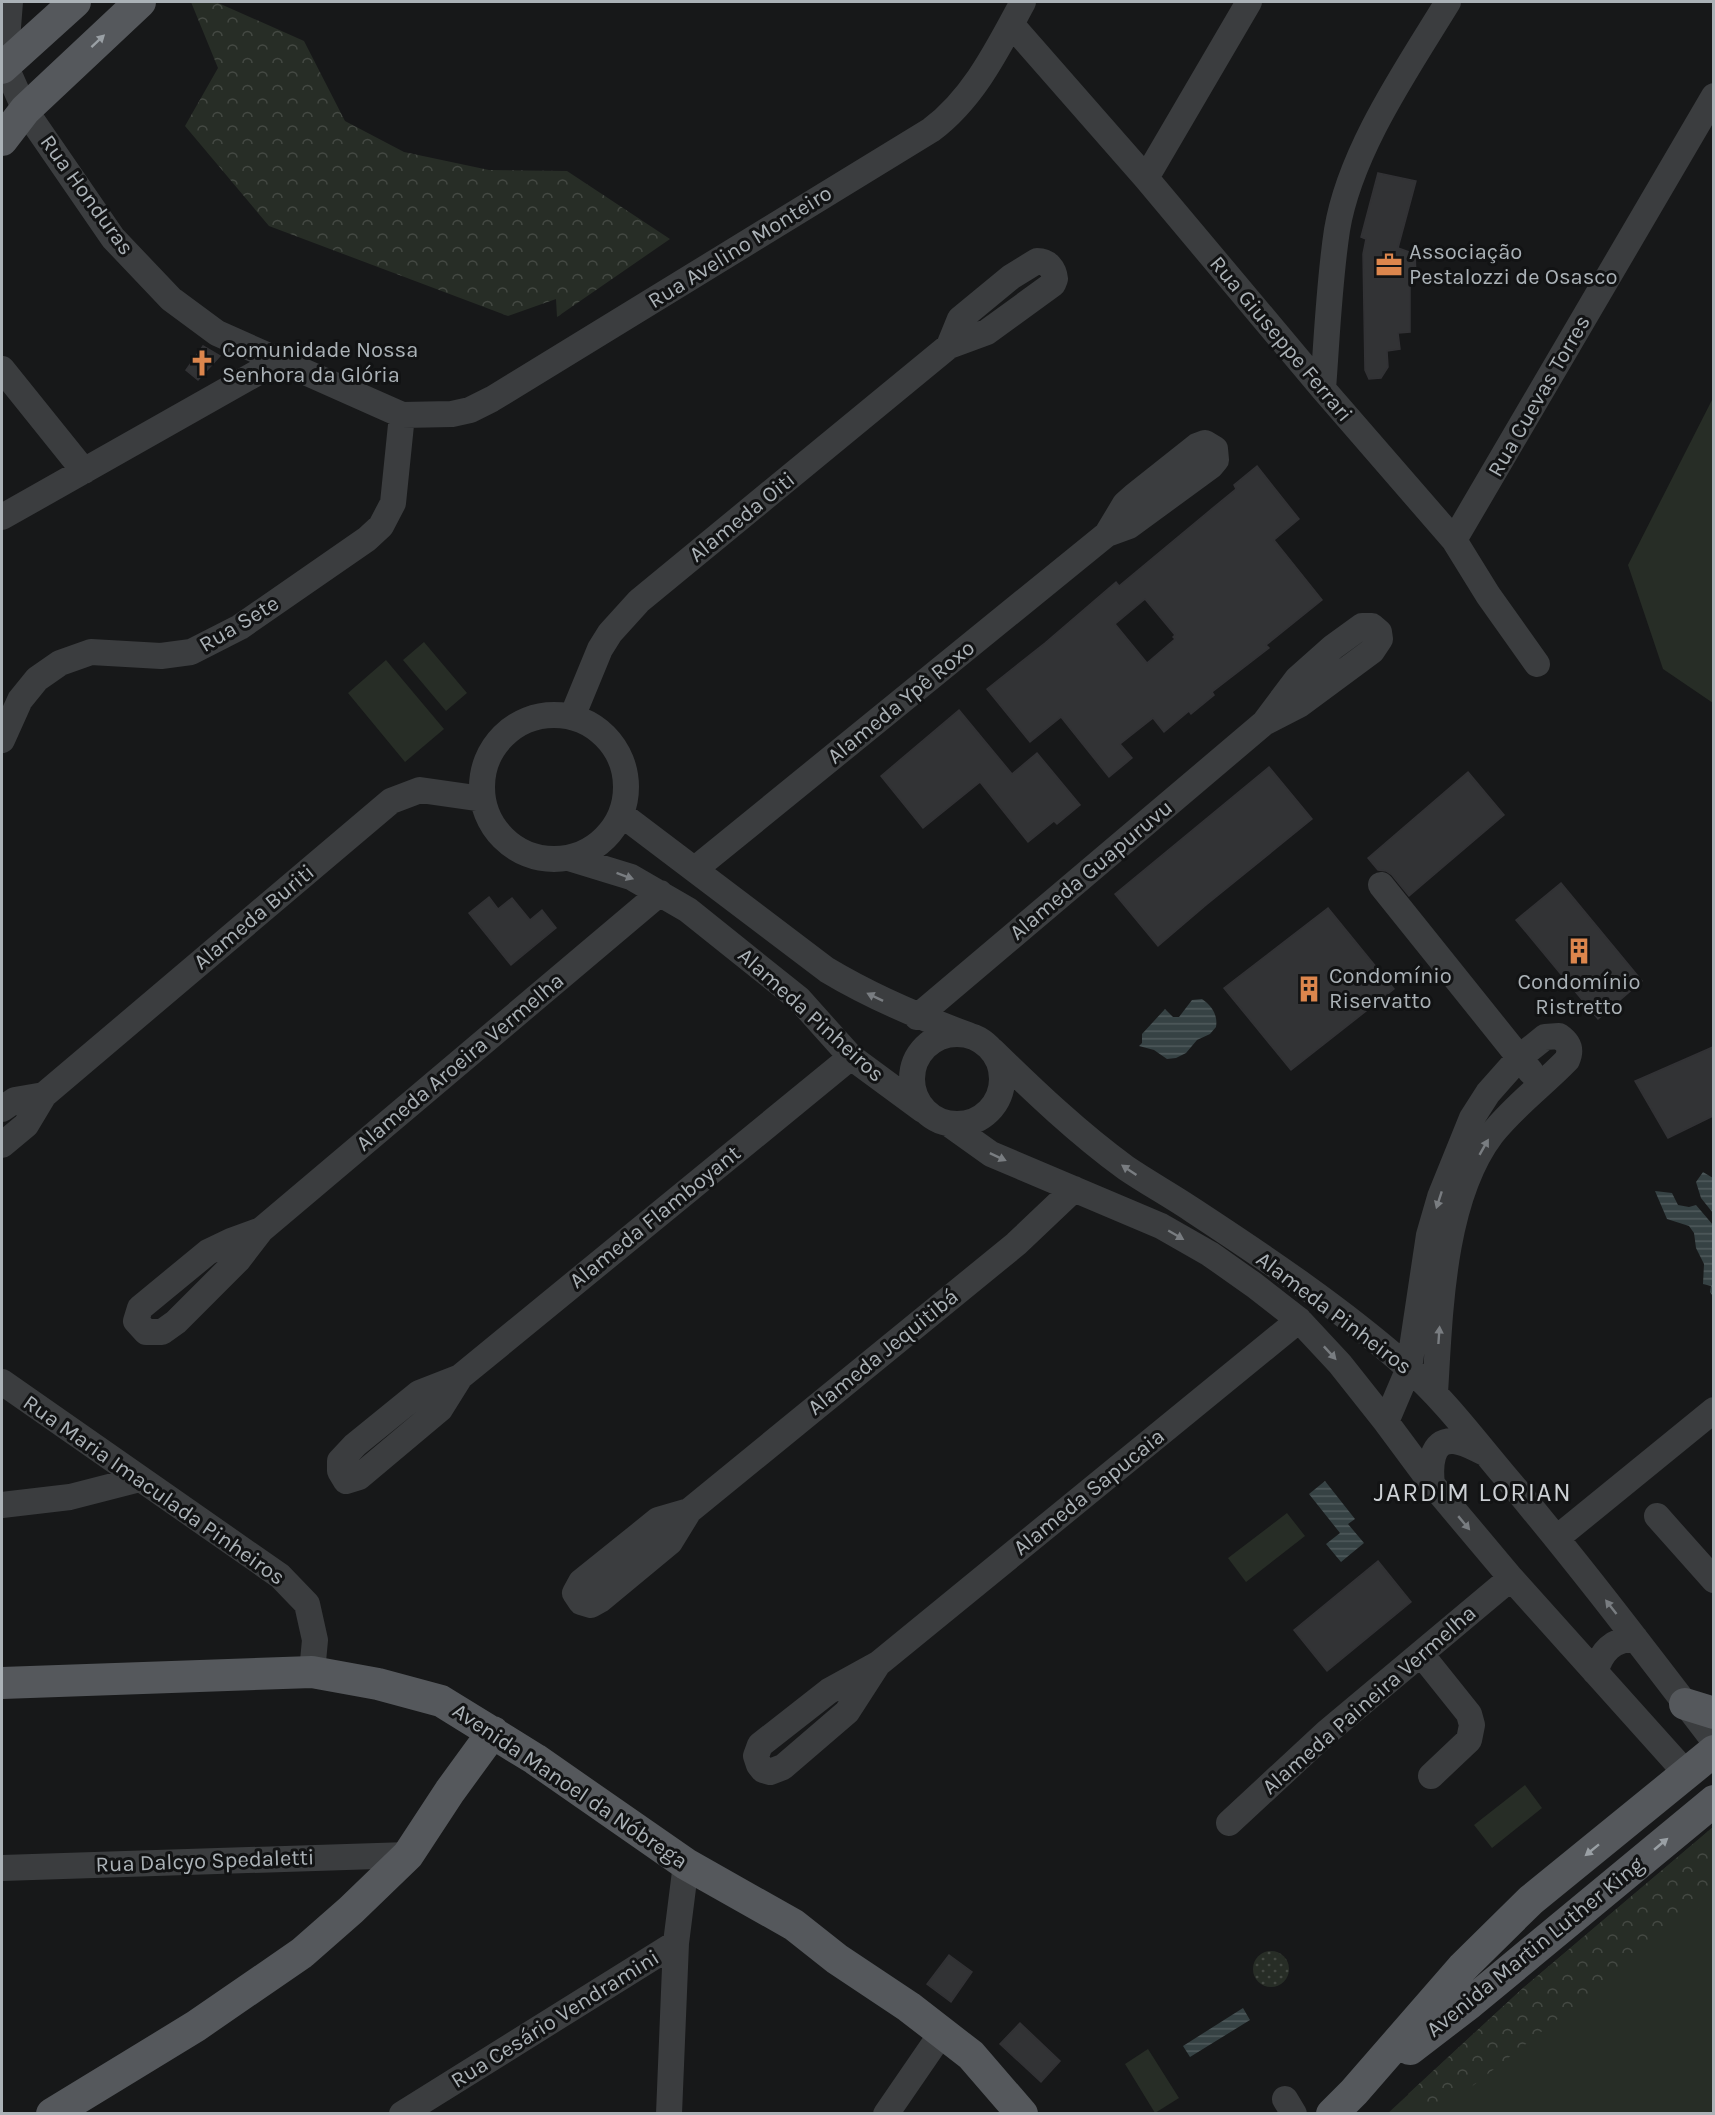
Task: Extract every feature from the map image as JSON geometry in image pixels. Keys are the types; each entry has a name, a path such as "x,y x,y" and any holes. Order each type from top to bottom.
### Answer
{"main road":[{"path":"2,140 24,110 140,2"},
{"path":"3,67 61,8"},
{"path":"61,8 52,49 60,62 70,68"},
{"name":"Avenida Manoel da Nóbrega","path":"2,1683 312,1672 378,1684 441,1701 493,1732 686,1864 794,1925 837,1959 909,2007 971,2055 1022,2114"},
{"path":"52,2114 196,2026 302,1953 408,1855 450,1791 493,1732"},
{"name":"Avenida Martin Luther King","path":"1332,2114 1354,2092 1462,1968 1531,1900 1700,1776 1713,1751"},
{"name":"Avenida Martin Luther King","path":"1354,2092 1470,2003 1713,1801"}],"street":[{"path":"3,67 10,2"},
{"name":"Rua Avelino Monteiro","path":"402,415 452,414 470,410 492,399 944,121 971,91 1023,2"},
{"path":"1146,178 1249,2"},
{"path":"1323,389 1337,229 1347,192 1361,156 1388,102 1448,2"},
{"name":"Rua Giuseppe Ferrari","path":"1011,24 1146,178 1323,389 1454,540 1488,596 1537,664"},
{"name":"Rua Honduras","path":"3,67 24,110 113,237 171,299 217,333 402,415"},
{"name":"Rua Cuevas Torres","path":"1454,540 1713,96"},
{"name":"Alameda Oiti","path":"572,717 600,649 623,616 949,346"},
{"path":"2,517 278,361"},
{"path":"2,369 84,471"},
{"name":"Rua Sete","path":"2,740 20,700 37,679 60,663 91,652 161,656 191,652 219,640 240,627 367,539 381,526 393,503 402,415"},
{"name":"Alameda Ypê Roxo","path":"695,870 1107,534"},
{"path":"548,715 572,717 594,727 612,744 623,766 626,790 621,814 609,834 591,849 569,858 546,859 524,853 505,840 490,821 483,799 483,775 490,753 505,734 525,721 548,715"},
{"name":"Alameda Guapuruvu","path":"917,1017 1264,723"},
{"name":"Alameda Buriti","path":"2,1145 26,1125 44,1095 391,801 420,790 483,799"},
{"name":"Alameda Pinheiros","path":"621,814 827,970 917,1017 968,1035"},
{"name":"Alameda Pinheiros","path":"569,858 631,877 709,925 799,999 850,1057 923,1110"},
{"path":"1381,885 1541,1085"},
{"name":"Alameda Aroeira Vermelha","path":"261,1230 208,1252 140,1308 136,1321 146,1332 162,1332 176,1322 238,1260 261,1230 660,893"},
{"path":"954,1034 968,1035 982,1041 993,1051 1001,1065 1003,1081 1000,1096 992,1110 980,1120 965,1125 949,1125 935,1120 923,1110 915,1098 912,1084 913,1069 918,1056 927,1045 940,1037 954,1034"},
{"path":"1386,1422 1409,1368 1429,1235 1440,1197 1472,1118 1488,1093 1520,1058 1545,1037 1559,1036 1566,1041 1571,1053 1567,1060 1508,1115 1491,1135 1465,1186 1445,1267 1435,1394"},
{"name":"Alameda Pinheiros","path":"993,1051 1050,1107 1093,1143 1319,1297 1361,1327 1409,1368 1435,1394 1486,1453 1557,1538 1635,1638 1699,1708 1713,1741"},
{"name":"Alameda Flamboyant","path":"460,1377 440,1410 359,1477 346,1481 340,1471 340,1461 355,1445 419,1393 460,1377 850,1057"},
{"path":"1488,1093 1508,1115"},
{"path":"2,1109 15,1100 44,1095"},
{"name":"Alameda Pinheiros","path":"949,1125 991,1154 1161,1226 1228,1266 1299,1320 1340,1364 1432,1484 1511,1578 1594,1672 1700,1776"},
{"name":"Alameda Jequitibá","path":"689,1511 1016,1244 1074,1189"},
{"name":"Alameda Sapucaia","path":"878,1664 847,1712 783,1767 770,1772 763,1770 756,1756 760,1745 829,1691 878,1664 1299,1320"},
{"name":"Rua Maria Imaculada Pinheiros","path":"2,1382 280,1576 307,1604 315,1640 312,1672"},
{"path":"1557,1538 1713,1410"},
{"path":"1432,1484 1430,1464 1436,1450 1444,1443 1454,1441 1486,1453"},
{"path":"2,1505 70,1497 140,1479"},
{"path":"1657,1516 1713,1580"},
{"name":"Alameda Paineira Vermelha","path":"1229,1823 1326,1733 1511,1578"},
{"path":"1594,1672 1599,1658 1608,1646 1623,1639 1635,1638"},
{"path":"1421,1654 1469,1714 1472,1725 1469,1740 1431,1776"},
{"name":"Rua Dalcyo Spedaletti","path":"2,1868 408,1855"},
{"path":"669,2114 676,1943 686,1864"},
{"name":"Rua Cesário Vendramini","path":"402,2114 676,1943"},
{"path":"886,2114 941,2034"}],"green space":[{"path":"191,2 216,2 304,41 345,121 404,152 489,170 567,171 670,239 557,317 556,299 508,316 269,226 185,126 218,68"},
{"path":"1713,398 1713,703 1663,669 1628,565"},
{"path":"424,642 467,693 446,711 403,660"},
{"path":"386,660 444,729 405,762 348,693"},
{"path":"1287,1513 1305,1536 1246,1582 1228,1558"},
{"path":"1525,1785 1542,1808 1492,1848 1474,1825"},
{"path":"1713,1827 1713,2113 1387,2114 1523,1988"},
{"path":"1713,1827 1713,1897 1438,2113 1426,2113 1408,2094 1523,1988"},
{"path":"1271,1951 1283,1957 1289,1969 1283,1981 1271,1987 1259,1981 1253,1969 1259,1957"},
{"path":"1148,2049 1179,2098 1155,2113 1125,2064"}],"shaded area":[{"path":"1202,999 1214,1011 1216,1027 1210,1034 1197,1040 1186,1053 1167,1059 1154,1050 1139,1046 1142,1043 1142,1034 1165,1009 1173,1017 1179,1017 1192,1000"},
{"path":"1703,1172 1713,1178 1713,1213 1701,1198 1696,1182"},
{"path":"1655,1191 1672,1193 1678,1205 1689,1207 1696,1205 1713,1225 1712,1295 1711,1286 1703,1284 1704,1264 1696,1248 1694,1233 1689,1226 1667,1219"},
{"path":"1325,1481 1355,1519 1348,1524 1364,1543 1341,1562 1326,1544 1340,1533 1309,1494"},
{"path":"1243,2008 1250,2020 1190,2057 1183,2046"}],"building":[{"name":"Associação Pestalozzi de Osasco","path":"1378,173 1416,181 1398,248 1415,254 1416,277 1410,278 1410,332 1398,333 1400,349 1387,351 1388,367 1381,378 1369,379 1365,370 1363,254 1366,239 1361,237"},
{"name":"Comunidade Nossa Senhora da Glória","path":"203,346 220,356 198,380 186,370"},
{"path":"1257,466 1299,519 1274,540 1322,600 1266,645 1269,648 1212,692 1214,695 1191,714 1189,711 1164,732 1153,718 1120,744 1132,758 1109,777 1061,717 1030,742 987,689 1116,582 1119,586 1236,489 1234,485","holes":["1145,599 1175,635 1173,637 1175,639 1147,663 1115,624"]},
{"path":"959,710 1012,774 1037,753 1080,805 1057,824 1054,821 1028,842 980,782 923,828 881,776"},
{"path":"1269,767 1312,819 1158,946 1115,894"},
{"path":"1468,772 1504,815 1409,896 1392,875 1378,870 1368,858"},
{"name":"Condomínio Ristretto","path":"1561,883 1642,981 1598,1019 1516,920"},
{"path":"489,897 498,909 512,898 530,920 542,910 556,928 511,965 469,913"},
{"name":"Condomínio Riservatto","path":"1328,908 1394,989 1291,1070 1224,988"},
{"path":"1713,1047 1713,1116 1668,1138 1635,1081"},
{"path":"1378,1561 1411,1602 1327,1671 1294,1630"},
{"path":"949,1955 972,1972 951,2002 927,1984"},
{"path":"1020,2023 1060,2061 1041,2082 1000,2044"}],"place":[{"name":"Associação Pestalozzi de Osasco","path":"1389,265"},
{"name":"Comunidade Nossa Senhora da Glória","path":"202,363"},
{"name":"Condomínio Ristretto","path":"1579,951"},
{"name":"Condomínio Riservatto","path":"1309,989"}],"district":[{"name":"JARDIM LORIAN","path":"1473,1492"}]}
